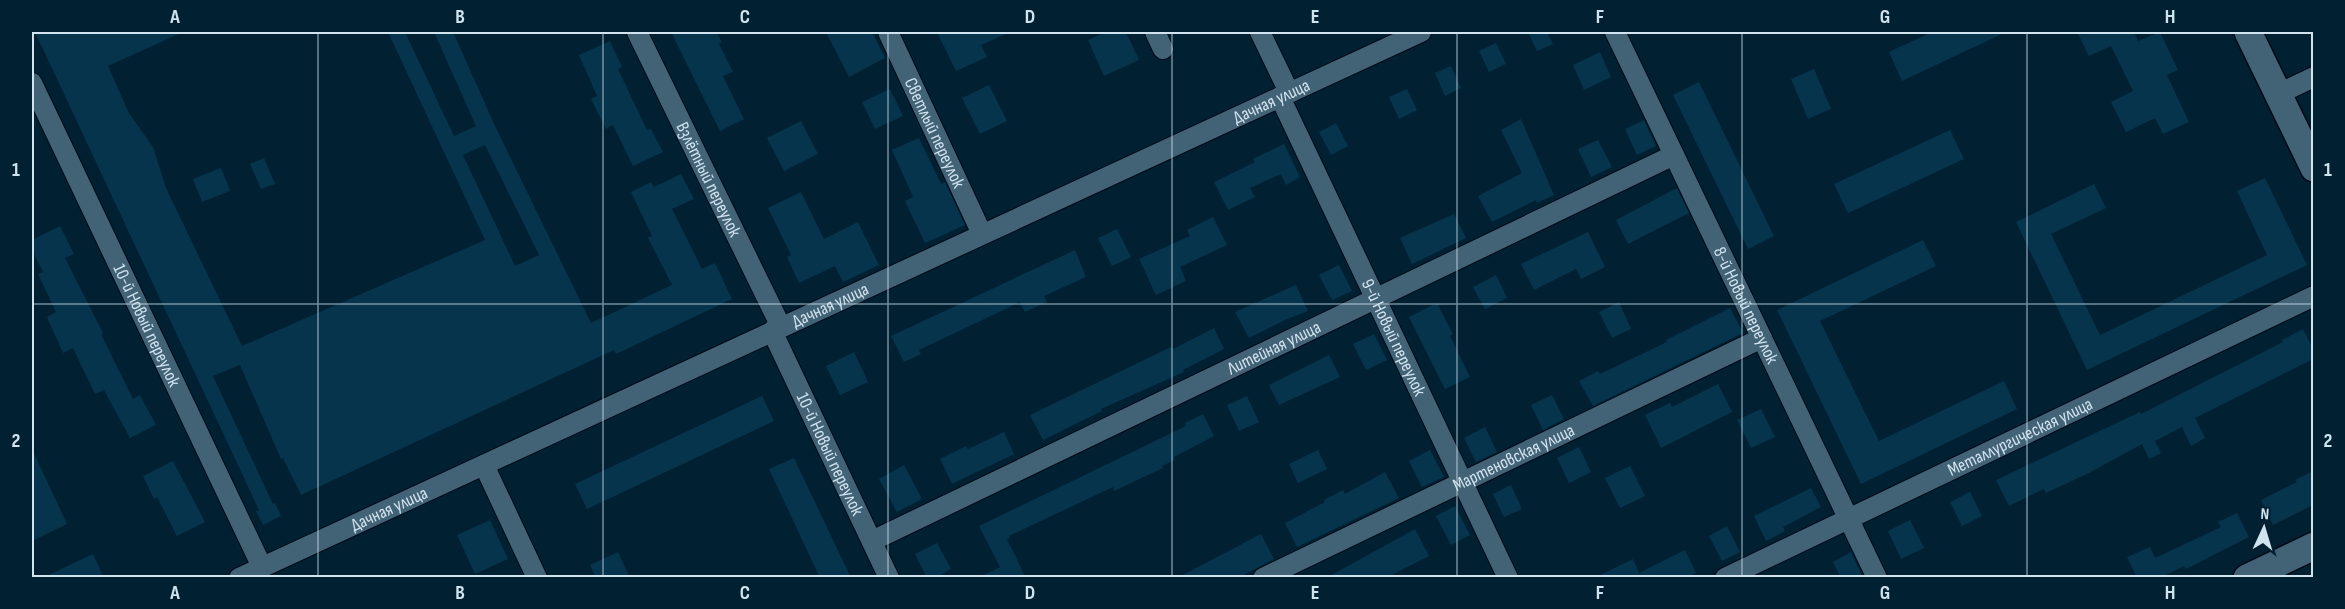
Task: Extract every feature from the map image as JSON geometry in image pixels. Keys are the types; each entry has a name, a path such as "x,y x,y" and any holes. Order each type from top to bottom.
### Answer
{"street":[{"name":"Взлётный переулок","path":"637,32 776,329"},
{"name":"Светлый переулок","path":"888,32 982,234"},
{"name":"9-й Новый переулок","path":"1260,32 1284,94 1376,298 1508,578"},
{"name":"Дачная улица","path":"240,578 1421,32"},
{"name":"8-й Новый переулок","path":"1615,32 1876,578"},
{"path":"2248,32 2313,168"},
{"path":"2278,94 2313,77"},
{"name":"10-й Новый переулок","path":"32,83 262,567"},
{"name":"Литейная улица","path":"872,542 1674,155"},
{"name":"Металлургическая улица","path":"1725,578 2313,296"},
{"name":"10-й Новый переулок","path":"776,329 889,578"},
{"name":"Мартеновская улица","path":"1263,578 1762,338"},
{"path":"484,465 537,578"},
{"path":"2247,578 2313,546"}],"building":[{"path":"35,32 183,32 108,66 129,113 153,147 166,188 242,346 485,240 388,32 405,32 454,136 476,126 434,32 453,32 496,128 591,323 672,285 648,238 652,236 631,192 651,182 654,187 681,174 694,199 672,209 702,269 715,263 732,299 616,354 614,350 301,495 283,458 281,459 240,365 213,376 273,504 275,503 281,516 263,525 256,511 259,510","holes":["485,145 539,255 515,266 463,155"]},
{"path":"671,32 716,32 722,42 719,44 733,72 723,76 744,119 720,131"},
{"path":"826,32 872,32 885,58 849,77"},
{"path":"937,32 1011,32 981,45 987,57 956,71"},
{"path":"1106,32 1126,32 1139,60 1104,76 1088,40"},
{"path":"1528,32 1547,32 1553,44 1537,51"},
{"path":"1932,32 2006,32 1902,81 1889,52"},
{"path":"2077,32 2141,32 2135,34 2138,41 2160,32 2178,70 2167,75 2189,122 2163,134 2155,118 2126,132 2111,102 2133,91 2111,46 2089,56"},
{"path":"610,41 622,67 618,69 647,130 651,129 663,152 633,166 613,125 606,129 591,99 597,96 579,55"},
{"path":"1496,43 1506,64 1489,72 1479,51"},
{"path":"1600,52 1611,77 1584,90 1573,65"},
{"path":"1451,66 1461,88 1445,96 1435,73"},
{"path":"1814,69 1831,109 1808,119 1791,79"},
{"path":"1699,82 1774,236 1748,249 1673,95"},
{"path":"989,85 1007,121 980,134 962,98"},
{"path":"890,89 903,116 875,129 862,102"},
{"path":"1407,89 1417,110 1399,119 1389,97"},
{"path":"1521,119 1554,195 1537,203 1536,200 1492,222 1478,196 1522,173 1501,130"},
{"path":"1644,120 1656,146 1637,155 1625,129"},
{"path":"801,121 818,154 784,171 767,138"},
{"path":"1336,123 1348,146 1331,155 1319,132"},
{"path":"1950,130 1964,159 1848,213 1834,184"},
{"path":"919,138 941,184 945,182 965,225 925,243 905,201 913,197 892,150"},
{"path":"1598,140 1612,167 1591,177 1578,149"},
{"path":"1284,144 1300,177 1286,185 1281,174 1250,188 1255,197 1228,210 1214,182 1255,162 1253,159"},
{"path":"264,158 275,184 261,189 250,164"},
{"path":"221,168 230,191 202,202 193,179"},
{"path":"2265,178 2307,265 2087,370 2016,222 2094,184 2106,208 2051,234 2100,335 2267,255 2237,191"},
{"path":"1677,188 1689,213 1628,244 1616,220"},
{"path":"801,192 824,239 858,222 879,265 843,282 835,266 799,283 787,257 791,255 768,208"},
{"path":"1454,214 1466,238 1412,264 1400,238"},
{"path":"1213,217 1227,245 1180,267 1186,281 1156,295 1139,259 1190,236 1187,230"},
{"path":"60,226 74,254 65,258 103,333 101,334 133,399 140,395 156,425 130,438 104,390 95,394 73,348 63,353 47,317 56,312 38,274 43,272 32,250 32,240"},
{"path":"1117,229 1131,257 1112,266 1098,238"},
{"path":"1588,232 1605,267 1581,279 1576,269 1534,290 1521,264"},
{"path":"1923,240 1936,266 1820,321 1879,441 2004,381 2017,409 1861,484 1777,310"},
{"path":"1075,250 1086,277 1044,296 1047,302 1025,312 1020,302 919,350 921,354 904,362 891,336"},
{"path":"1339,265 1352,291 1332,300 1319,275"},
{"path":"1496,275 1507,298 1485,309 1473,287"},
{"path":"1296,285 1308,311 1249,338 1235,312"},
{"path":"1619,302 1631,329 1612,338 1599,312"},
{"path":"1437,303 1453,334 1450,336 1470,377 1445,389 1409,317"},
{"path":"1730,308 1743,333 1593,406 1579,381 1598,371 1600,374 1667,342 1666,340"},
{"path":"1214,328 1224,349 1183,370 1184,372 1101,409 1102,411 1043,440 1030,415"},
{"path":"2303,329 2313,349 2313,359 2195,418 2205,438 2191,446 2182,427 2155,441 2161,453 2149,459 2142,444 2089,473 2046,493 2044,489 2009,506 1996,480 2140,412 2141,414 2283,342 2282,340"},
{"path":"1374,334 1387,360 1366,370 1353,344"},
{"path":"854,352 868,382 840,395 826,366"},
{"path":"1329,355 1340,377 1279,405 1269,385"},
{"path":"1718,384 1732,412 1661,448 1645,415 1670,403 1672,407"},
{"path":"1552,395 1564,419 1543,430 1531,405"},
{"path":"762,396 774,421 587,509 575,484"},
{"path":"1247,396 1259,422 1239,431 1227,405"},
{"path":"1761,409 1775,437 1751,448 1737,420"},
{"path":"1203,414 1214,436 1174,457 1175,460 1162,466 1163,468 1114,491 1113,487 1009,536 1010,538 1007,539 1026,578 978,578 1000,567 979,526 1186,426 1185,423"},
{"path":"1485,427 1497,452 1476,462 1464,438"},
{"path":"1004,432 1014,454 952,484 940,459 966,446 968,449"},
{"path":"1579,447 1591,472 1569,483 1557,458"},
{"path":"32,449 67,524 32,541"},
{"path":"1318,450 1327,469 1298,483 1289,464"},
{"path":"1430,450 1444,477 1422,487 1409,461"},
{"path":"794,458 851,578 820,578 769,469"},
{"path":"173,461 205,522 177,536 157,497 154,499 143,476"},
{"path":"904,465 922,499 897,512 879,479"},
{"path":"1630,466 1645,496 1620,508 1605,478"},
{"path":"2313,471 2313,505 2273,525 2261,500 2297,482 2295,480"},
{"path":"1385,472 1399,498 1297,547 1285,523 1343,490 1345,494"},
{"path":"1511,485 1522,509 1504,517 1493,494"},
{"path":"1811,488 1821,507 1783,527 1785,531 1766,541 1754,516"},
{"path":"1970,492 1982,516 1962,526 1950,502"},
{"path":"1455,506 1470,535 1451,545 1436,516"},
{"path":"2237,513 2249,537 2186,569 2184,566 2160,578 2137,578 2127,557 2150,547 2155,558 2221,527 2218,522"},
{"path":"490,520 508,559 475,574 457,535"},
{"path":"1910,520 1924,548 1901,559 1888,531"},
{"path":"1727,526 1740,552 1722,561 1709,536"},
{"path":"1415,529 1429,556 1386,578 1326,578"},
{"path":"1261,534 1274,559 1238,578 1177,578"},
{"path":"937,543 951,569 935,578 927,578 915,554"},
{"path":"1685,550 1696,573 1686,578 1594,578 1633,559 1639,573"},
{"path":"618,552 630,578 596,578 590,565"},
{"path":"1851,552 1863,578 1841,578 1833,562"},
{"path":"93,554 104,578 42,578"}]}
